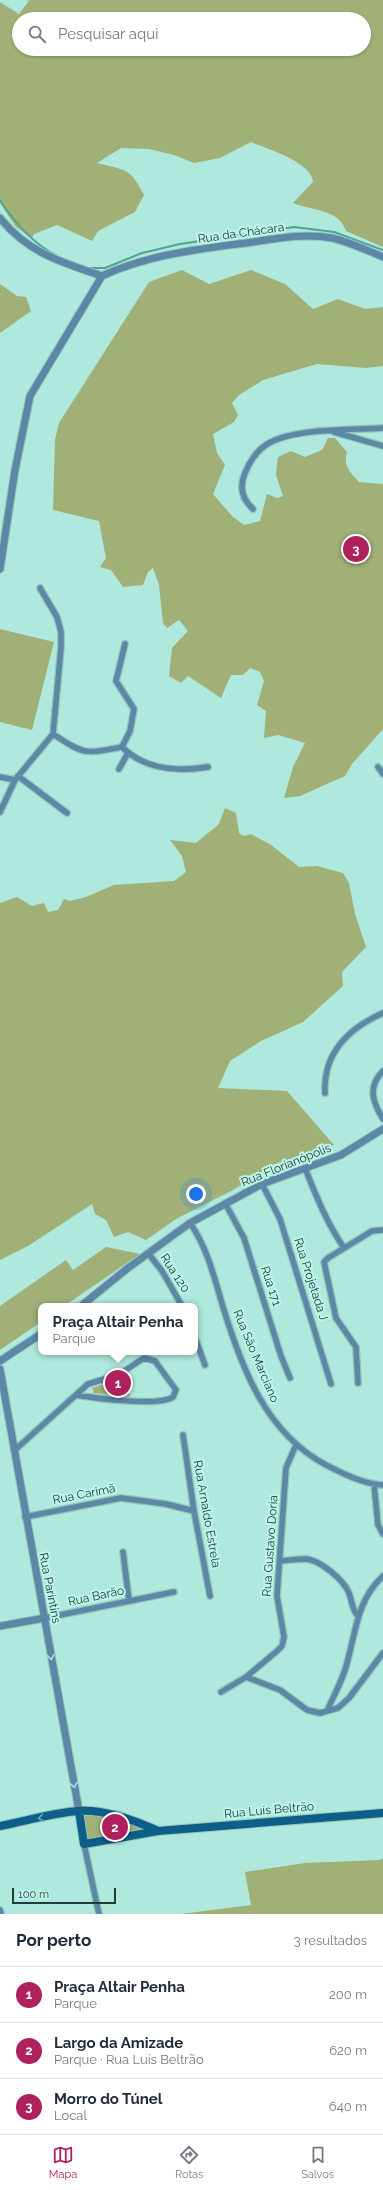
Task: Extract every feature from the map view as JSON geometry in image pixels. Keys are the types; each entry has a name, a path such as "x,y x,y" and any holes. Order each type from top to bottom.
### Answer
{"main road":[{"path":"79,1811 84,1844"},
{"path":"0,1826 79,1811 110,1814 146,1825 158,1831"},
{"name":"Rua Luís Beltrão","path":"84,1844 158,1831 383,1813"},
{"path":"143,1834 146,1830 146,1825"}],"street":[{"path":"0,218 14,234 32,248 61,262 102,276 30,396 15,470 0,569"},
{"name":"Rua da Chácara","path":"102,276 125,265 156,257 216,246 292,237 331,238 360,246 383,257"},
{"path":"253,509 243,496 243,476 248,465 256,454 268,443 280,438 330,431 383,428"},
{"path":"330,431 383,446"},
{"path":"0,812 16,778 53,734 61,648 61,632 57,617 40,588"},
{"path":"122,747 130,731 134,709 116,681 125,644"},
{"path":"53,734 82,752 95,752 122,747"},
{"path":"122,747 128,753 155,766 173,770 208,767"},
{"path":"119,769 128,753"},
{"path":"378,768 383,774"},
{"path":"0,777 16,778 67,813"},
{"path":"325,1093 327,1067 336,1048 360,1024 383,1013"},
{"path":"383,1071 374,1083 373,1090 373,1099 383,1120"},
{"name":"Rua Florianópolis","path":"85,1303 148,1253 190,1223 262,1184 323,1163 341,1155 383,1129"},
{"path":"305,1168 333,1232 344,1248"},
{"name":"Rua Projetada J","path":"262,1184 280,1219 331,1384"},
{"name":"Rua 171","path":"225,1203 244,1238 281,1356 290,1378"},
{"name":"Rua São Marciano","path":"190,1223 205,1249 214,1272 224,1307 252,1383 267,1413 296,1445 306,1453 344,1474 374,1484 383,1485"},
{"path":"358,1383 356,1347 336,1318 324,1266 328,1258 344,1248 372,1231 383,1230"},
{"name":"Rua 120","path":"148,1253 162,1271 180,1303"},
{"path":"0,1361 38,1336"},
{"path":"198,1347 204,1365"},
{"path":"16,1449 88,1384 118,1375 144,1358 156,1361 176,1390 174,1397 166,1400 136,1401 76,1395"},
{"name":"Rua Parintins","path":"0,1369 16,1449 25,1517 45,1618 79,1811"},
{"name":"Rua Arnaldo Estrela","path":"183,1435 194,1511 210,1596"},
{"name":"Rua Gustavo Doria","path":"246,1676 282,1646 284,1637 277,1596 281,1561 286,1468 296,1445"},
{"path":"374,1484 378,1525 383,1534"},
{"name":"Rua Carimã","path":"25,1517 122,1498 166,1504 194,1511"},
{"path":"123,1552 129,1600"},
{"path":"281,1561 307,1559 325,1568 343,1583 349,1592 354,1612 358,1616"},
{"path":"327,1711 344,1674 363,1601 370,1589 383,1576"},
{"name":"Rua Barão","path":"0,1626 174,1592"},
{"path":"221,1692 246,1676 280,1690 307,1710 320,1713 338,1708 349,1698 383,1653"},
{"path":"84,1844 99,1914"},
{"path":"0,1910 1,1914"}],"green space":[{"path":"27,0 383,0 383,247 346,231 337,218 331,214 293,203 313,182 311,175 305,168 288,157 251,142 220,158 194,163 174,155 149,149 121,148 97,163 126,171 134,179 144,195 135,212 98,231 92,241 57,225 34,234 32,238 16,227 0,203 0,2 16,12 12,12 12,56 371,56 371,12 21,12 29,1"},
{"path":"182,270 209,284 251,270 285,284 313,309 338,299 365,309 383,307 383,366 366,368 317,364 263,380 239,395 232,403 238,415 234,422 213,434 217,453 225,465 213,494 232,516 244,525 260,521 267,494 277,498 283,496 276,475 278,457 291,451 305,457 322,450 328,438 335,438 347,452 346,461 348,468 359,482 383,484 383,729 352,764 345,776 300,796 284,798 293,767 305,743 278,735 264,738 266,711 257,705 264,681 260,672 250,668 243,675 231,675 221,698 188,676 181,683 169,676 172,648 188,631 179,620 167,628 163,623 159,585 153,568 148,572 143,585 123,587 111,570 100,567 106,558 99,521 53,510 55,440 59,423 149,282"},
{"path":"0,284 17,296 26,297 31,311 0,333"},
{"path":"0,629 54,642 32,730 0,722"},
{"path":"225,808 236,813 239,833 244,836 251,834 271,845 299,867 317,866 343,873 349,883 355,914 366,947 342,972 343,986 303,1022 261,1041 230,1061 218,1088 287,1091 334,1145 272,1165 233,1190 176,1219 146,1240 128,1232 114,1237 106,1220 95,1214 92,1204 28,1246 0,1260 0,903 17,897 32,906 44,903 48,912 58,910 64,899 70,901 86,897 114,885 174,881 186,872 182,856 170,840 196,843 219,824"},
{"path":"106,1247 140,1254 68,1303 38,1303 38,1324 0,1350 0,1306 66,1260 73,1270"},
{"path":"126,1377 130,1397 94,1393 92,1388"},
{"path":"79,1811 110,1814 158,1831 84,1844"},
{"path":"383,1858 383,1914 181,1914 251,1905 245,1872 305,1863 380,1860"}],"waterway":[{"path":"0,200 25,232 40,245 57,256"},
{"path":"87,268 105,268 142,253 180,244 294,227 334,232 383,250"}],"place":[{"name":"Morro do Túnel","path":"356,549"},
{"name":"Praça Altair Penha","path":"118,1383"},
{"name":"Largo da Amizade","path":"115,1827"}]}
